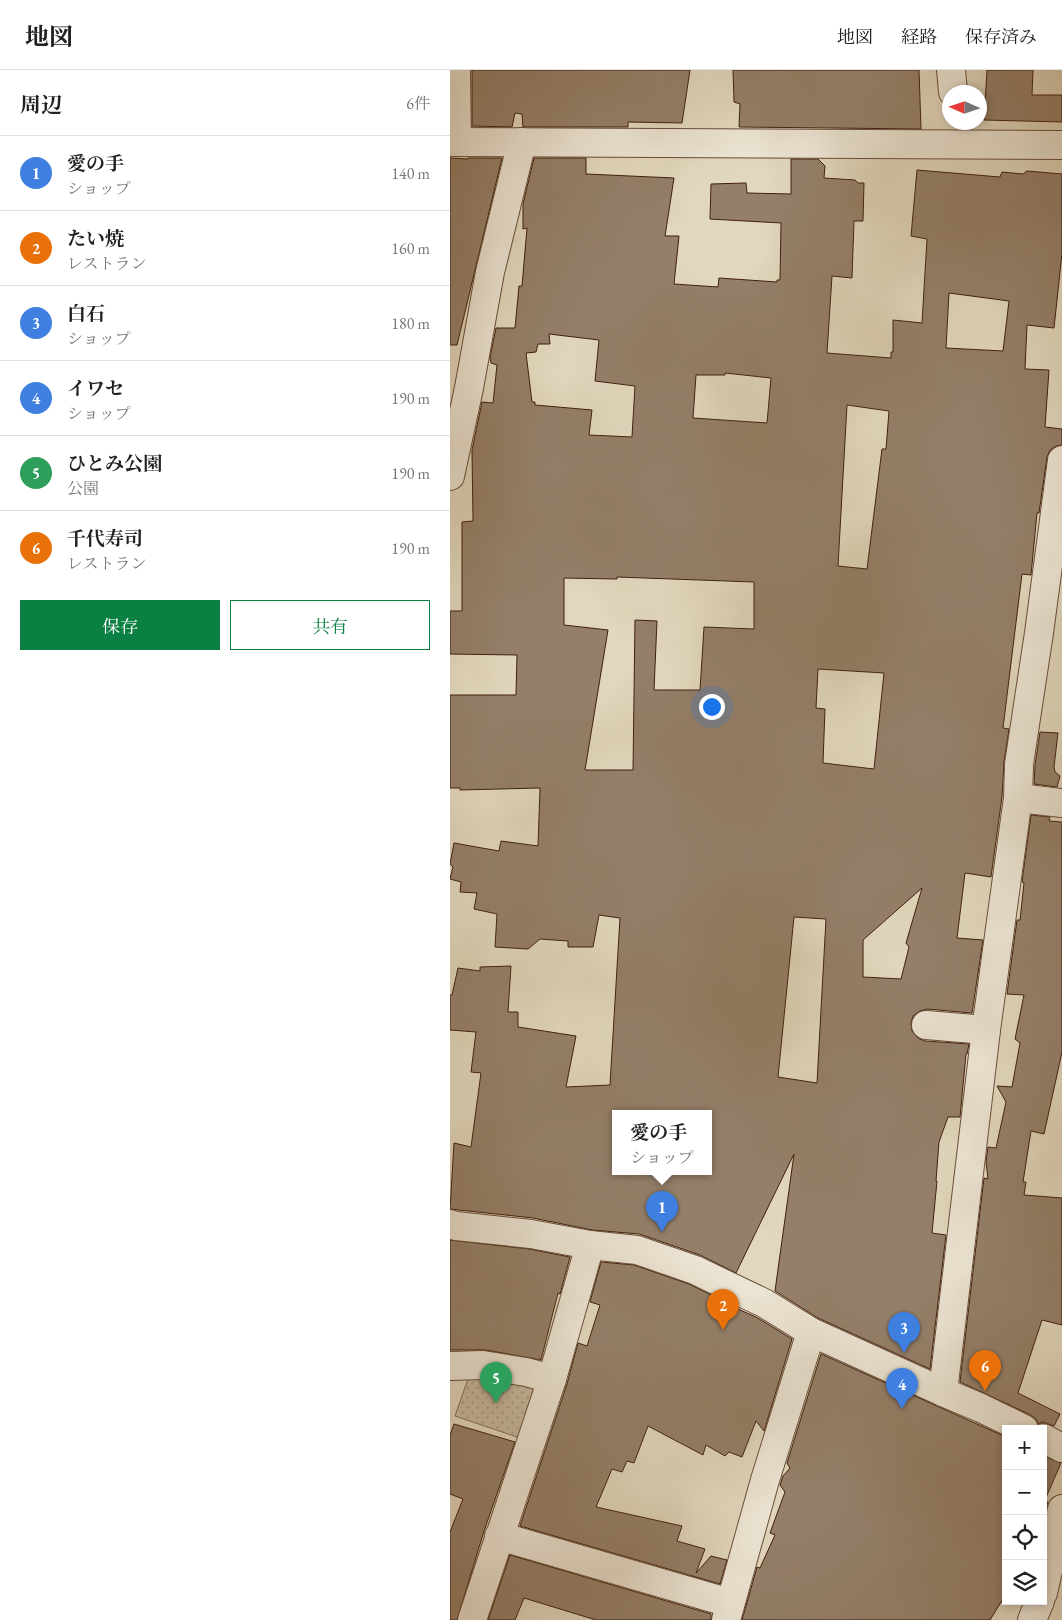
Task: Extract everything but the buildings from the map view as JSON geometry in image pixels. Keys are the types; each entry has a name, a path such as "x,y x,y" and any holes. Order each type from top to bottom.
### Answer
{"street":[{"path":"456,70 454,142 878,145 957,133 1062,145"},
{"path":"951,70 953,85"},
{"path":"450,476 469,388 490,272 522,142"},
{"path":"942,1392 986,1030 1018,798 1019,764 1039,634 1062,460"},
{"path":"1018,798 1062,803"},
{"path":"926,1025 986,1030"},
{"path":"450,1224 531,1234 590,1245 637,1250 694,1270 764,1303 812,1332 1016,1425"},
{"path":"472,1620 552,1380 590,1245"},
{"path":"500,1536 728,1611 765,1480 812,1332"},
{"path":"450,1366 483,1365 526,1372 552,1380"},
{"path":"1047,1440 1062,1448"},
{"path":"1047,1575 1062,1509"},
{"path":"1032,1620 1038,1605"}],"shaded area":[{"path":"469,1376 532,1382 536,1390 520,1438 455,1416"}],"place":[{"name":"愛の手","path":"662,1232"},
{"name":"たい焼","path":"723,1330"},
{"name":"白石","path":"904,1353"},
{"name":"千代寿司","path":"985,1391"},
{"name":"ひとみ公園","path":"496,1403"},
{"name":"イワセ","path":"902,1409"}]}
